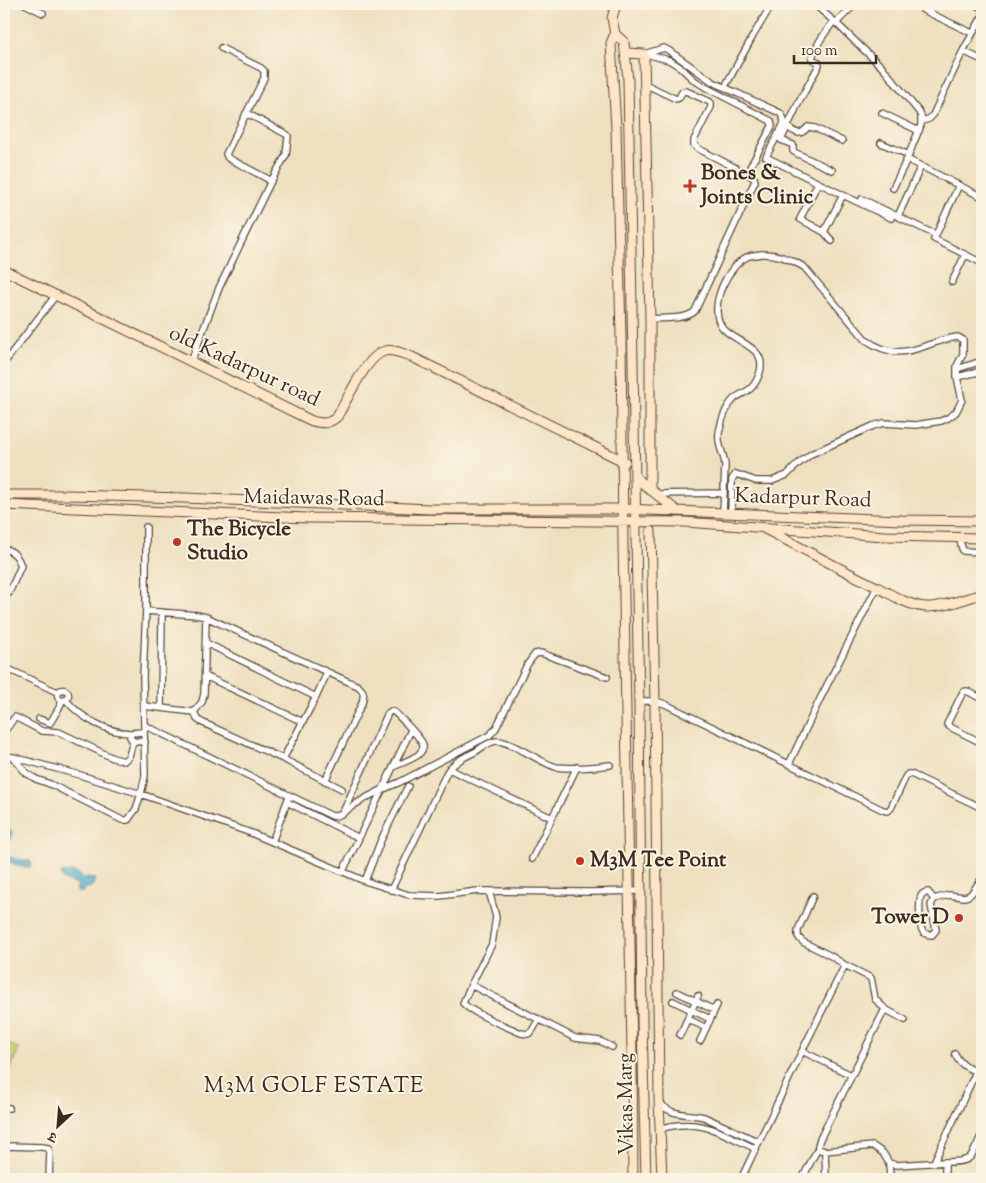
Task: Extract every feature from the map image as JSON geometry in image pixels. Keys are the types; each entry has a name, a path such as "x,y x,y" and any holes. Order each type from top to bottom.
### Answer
{"street":[{"path":"25,4 43,13"},
{"path":"616,4 612,18 615,34 611,43 616,128 622,384 633,1179"},
{"path":"727,83 772,4"},
{"path":"814,4 883,68 919,112 922,121 919,131 893,188"},
{"path":"832,170 793,151 793,145 781,140 819,65 819,62 812,59 816,48 835,22 855,4"},
{"path":"974,4 982,8"},
{"path":"923,10 972,33"},
{"path":"922,121 929,119 933,115 972,33 982,17"},
{"path":"615,34 624,42 626,53 644,54 669,60 705,87 771,121 772,126 747,174"},
{"path":"221,48 261,68 264,72 264,78 226,154 228,158 268,179 270,183"},
{"path":"644,54 664,48 713,82 780,112 784,118 784,123 766,157 891,218"},
{"path":"963,52 982,60"},
{"name":"Vikas Marg","path":"626,53 635,466 642,1028 646,1179"},
{"path":"644,54 653,492"},
{"path":"645,84 676,99 679,98 682,92 686,91 710,102 712,105 694,140 694,145 754,178 755,181 692,315 650,319"},
{"path":"190,362 219,288 286,154 288,136 246,113"},
{"path":"882,113 919,131"},
{"path":"786,127 798,134 808,128 815,128 842,141"},
{"path":"881,142 921,166 982,197"},
{"path":"898,216 921,166"},
{"path":"818,183 800,219 824,232 832,241"},
{"path":"959,185 934,239 982,262"},
{"path":"630,188 647,189"},
{"path":"824,232 843,195"},
{"path":"862,199 936,235"},
{"path":"630,202 648,202"},
{"path":"769,254 788,259 804,267 866,340 886,350 905,352 924,347 944,338 958,337 963,340 964,354 957,366 957,377 962,400 956,412 948,418 942,421 916,425 884,423 872,426 811,454 787,475 778,480 756,481 736,474 732,479 727,514 723,494 725,461 718,439 721,424 732,401 755,383 760,372 761,362 759,355 752,348 723,329 717,316 717,299 734,267 749,256 769,254"},
{"path":"952,282 966,254"},
{"path":"631,260 649,260"},
{"name":"old Kadarpur road","path":"4,270 312,421 331,422 338,416 369,363 377,354 387,350 412,357 635,466"},
{"path":"4,363 56,295"},
{"path":"957,369 982,361"},
{"path":"957,377 982,371"},
{"path":"635,477 677,511"},
{"path":"653,492 723,494"},
{"name":"Maidawas Road","path":"4,495 186,498 430,509 623,509"},
{"name":"Maidawas Road","path":"4,505 308,518 624,522"},
{"name":"Kadarpur Road","path":"623,509 902,520 982,521"},
{"path":"902,520 904,536"},
{"name":"Kadarpur Road","path":"624,522 667,522 904,536 982,538"},
{"path":"636,549 652,531 667,522"},
{"path":"13,757 26,773 122,820 128,820 136,810 142,794 145,776 143,677 146,611 146,527"},
{"path":"760,527 877,588 924,607 937,606 982,594"},
{"path":"652,531 658,1100 662,1179"},
{"path":"959,538 963,551 982,552"},
{"path":"4,550 13,552 18,557 21,566 8,593 4,595"},
{"path":"789,764 877,588"},
{"path":"146,611 206,617 358,686 364,695 362,702 325,781"},
{"path":"161,708 162,612"},
{"path":"194,712 202,702 204,694 206,676 206,617"},
{"path":"206,644 316,698"},
{"path":"144,724 335,817 382,789 400,782 490,735 496,728 527,665 535,654 541,653 607,676"},
{"path":"4,667 55,691 63,690 68,692 69,696 64,700 51,722 48,724 39,719"},
{"path":"284,760 328,673"},
{"path":"206,676 303,722"},
{"path":"59,692 58,697 91,721 123,733 144,732"},
{"path":"982,699 963,692 947,724 982,743"},
{"path":"638,700 655,701 671,706 885,811 891,808 908,774 982,808"},
{"path":"144,706 194,712"},
{"path":"344,812 388,713 391,711 423,743 422,750 418,754 393,767"},
{"path":"194,712 197,719 201,722 342,789"},
{"path":"4,732 14,717 42,731 59,732 113,758 124,761 129,756 133,741 130,733"},
{"path":"343,871 411,730"},
{"path":"133,741 145,742"},
{"path":"391,890 449,769 457,762 490,743 497,741 506,743 549,765 557,767 610,765"},
{"path":"4,756 80,775 142,794 251,833 365,881 408,895 439,896 478,891 641,891"},
{"path":"532,859 577,767"},
{"path":"449,769 552,818"},
{"path":"365,881 381,840 408,786"},
{"path":"982,790 982,796"},
{"path":"272,842 286,802 290,796"},
{"path":"286,802 359,838"},
{"path":"934,899 928,892 921,896 921,928 930,936 936,930 931,905 934,899 949,895 968,896 982,878"},
{"path":"489,891 496,916 492,944 463,1003 466,1007 522,1033 528,1034 532,1031 539,1020"},
{"path":"813,896 798,930 798,936 803,942 871,978 875,999 885,1009 905,1020"},
{"path":"742,1178 845,965"},
{"path":"471,985 575,1038 600,1041 612,1047"},
{"path":"677,992 697,998 716,1008 700,1041"},
{"path":"680,1035 697,998"},
{"path":"673,1001 710,1019"},
{"path":"802,1179 851,1075 885,1009"},
{"path":"688,1019 706,1028"},
{"path":"802,1051 851,1075"},
{"path":"934,1162 979,1073 962,1065 955,1054"},
{"path":"644,1094 658,1100 668,1110 704,1117 759,1142"},
{"path":"690,1125 691,1115"},
{"path":"646,1139 669,1126 690,1125 709,1127 756,1149"},
{"path":"889,1163 896,1165 962,1162 972,1157 982,1134"},
{"path":"4,1146 42,1146 48,1148 50,1152 49,1179"},
{"path":"818,1148 824,1151 873,1146 884,1153 889,1163 890,1179"},
{"path":"824,1151 826,1179"},
{"path":"945,1162 945,1179"}],"green space":[{"path":"4,1041 19,1049 6,1076 4,1075"}],"water":[{"path":"4,830 11,831 13,834 5,848 8,856 14,859 30,861 30,867 22,867 4,860"},
{"path":"74,872 79,874 80,878 83,877 86,880 87,878 95,879 93,885 89,888 87,887 83,892 78,892 76,890 78,885 61,877 61,873"}],"place":[{"name":"Bones & Joints Clinic","path":"690,186"},
{"name":"The Bicycle Studio","path":"177,542"},
{"name":"M3M Tee Point","path":"580,861"},
{"name":"Tower D","path":"959,918"}],"district":[{"name":"M3M GOLF ESTATE","path":"314,1087"}]}
